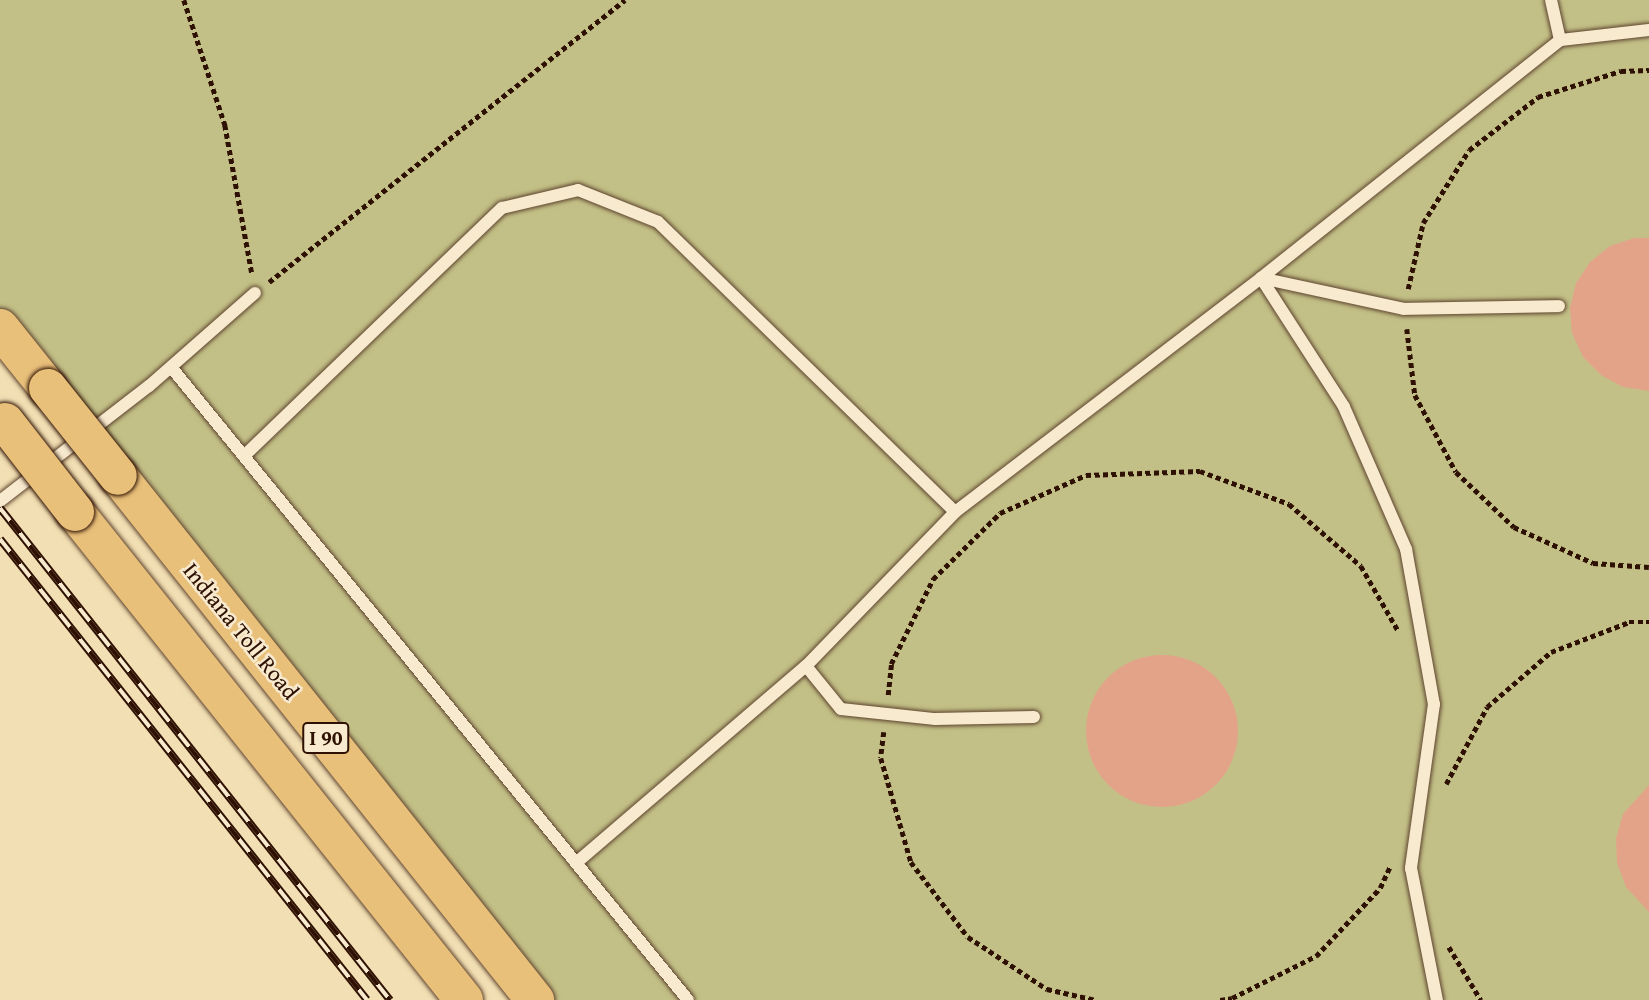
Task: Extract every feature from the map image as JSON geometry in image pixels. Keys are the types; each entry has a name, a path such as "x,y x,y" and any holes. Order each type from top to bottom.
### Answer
{"highway":[{"name":"Indiana Toll Road","path":"0,328 535,1000"},
{"name":"I 90","path":"2,419 464,1000"}],"lane":[{"path":"1551,0 1560,40"},
{"path":"576,863 806,666 955,512 1261,278 1560,40 1649,30"},
{"path":"244,456 502,208 578,190 658,222 955,512"},
{"path":"1261,278 1404,309 1559,306"},
{"path":"1261,278 1344,407 1406,549 1434,704 1411,868 1437,1000"},
{"path":"0,501 171,367 255,293"},
{"path":"171,367 688,1000"},
{"path":"806,666 841,709 935,719 1034,717"}],"path":[{"path":"184,0 225,125 255,293 625,0"},
{"path":"1096,1000 1047,989 968,937 911,862 881,758 891,664 933,579 1000,513 1086,475 1200,471 1289,504 1361,566 1401,636"},
{"path":"1593,563 1649,567"},
{"path":"1444,792 1446,780 1487,707 1551,652 1629,622 1649,622"},
{"path":"1220,1000 1233,998 1316,956 1380,887 1396,855"},
{"path":"1447,936 1449,948 1481,1000"}],"shaded area":[{"path":"0,0 1649,0 1649,1000 535,1000 0,328"}],"building":[{"path":"1634,238 1649,238 1649,391 1623,387 1601,375 1583,357 1572,333 1570,308 1576,283 1590,262 1610,246"},
{"path":"1162,655 1191,660 1216,677 1233,702 1238,731 1233,760 1216,785 1191,802 1162,807 1133,802 1108,785 1091,760 1086,731 1091,702 1108,677 1133,660"},
{"path":"1649,785 1649,912 1626,887 1617,863 1616,838 1623,814"}],"railway":[{"path":"0,508 390,1000"},
{"path":"0,539 367,1000"}]}
